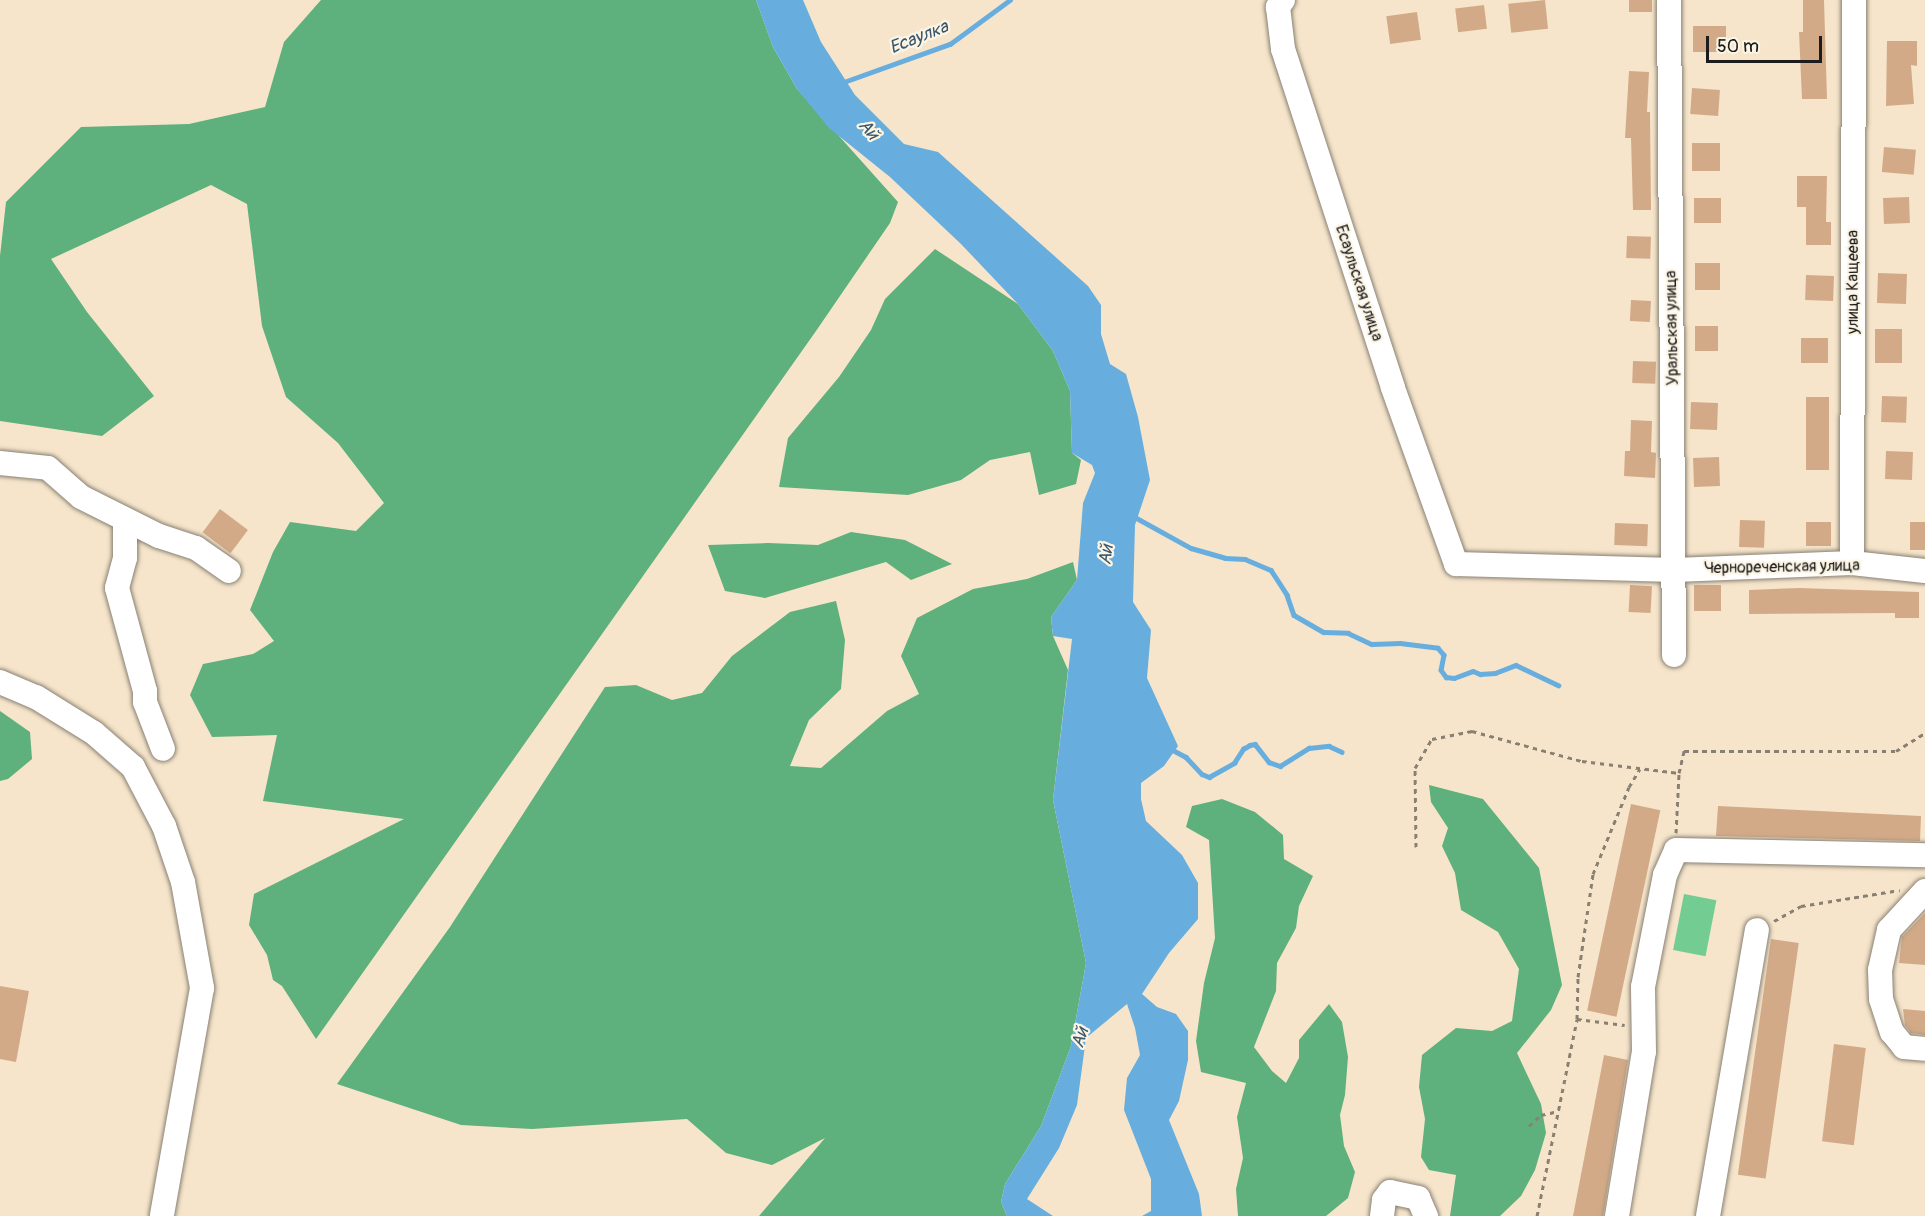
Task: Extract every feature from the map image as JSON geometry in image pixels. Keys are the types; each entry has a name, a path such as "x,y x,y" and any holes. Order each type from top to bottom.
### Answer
{"street":[{"name":"Есаульская улица","path":"1283,0 1278,7 1282,49 1393,388 1456,564"},
{"name":"Уральская улица","path":"1668,0 1674,655"},
{"name":"улица Кащеева","path":"1852,563 1854,0"},
{"path":"0,463 48,468 81,496 159,536 196,549 229,571"},
{"path":"125,520 125,558 117,588 145,691 145,702 163,749"},
{"name":"Чернореченская улица","path":"1456,564 1675,570 1852,563 1925,572"},
{"path":"0,682 36,697 94,733 132,767 164,826 183,882 202,988 162,1216"},
{"path":"1617,1216 1644,1052 1643,987 1665,875 1677,850 1925,855"},
{"path":"1915,890 1889,930 1880,970 1881,999 1892,1032 1904,1047 1925,1048"},
{"path":"1708,1216 1756,930"},
{"path":"1382,1216 1384,1200 1390,1192 1418,1198 1426,1216"}],"path":[{"path":"1416,847 1415,768 1432,740 1472,731 1582,762 1679,773"},
{"path":"1677,850 1679,773 1684,752 1896,751 1925,733"},
{"path":"1537,1216 1577,1018 1578,977 1593,874 1629,787 1640,769"},
{"path":"1756,930 1801,906 1915,890"},
{"path":"1577,1018 1644,1028"},
{"path":"1529,1126 1541,1115 1559,1111"}],"green space":[{"path":"321,0 756,0 773,47 797,89 898,202 890,223 816,331 316,1039 282,986 273,980 267,955 249,925 254,894 404,819 263,801 277,735 212,737 190,695 203,664 253,654 274,641 250,610 273,552 290,522 356,531 384,503 338,443 286,397 262,326 247,204 211,185 51,259 87,312 154,396 102,436 0,421 0,256 6,202 81,127 189,124 265,107 284,42"},
{"path":"935,249 1018,304 1053,351 1070,391 1072,453 1081,460 1076,484 1039,495 1030,452 990,460 961,480 908,495 779,487 788,438 839,377 871,330 885,299"},
{"path":"851,532 905,540 952,564 911,580 886,562 765,598 725,591 708,545 768,543 818,545"},
{"path":"1073,562 1077,580 1051,617 1053,636 1068,670 1053,800 1086,963 1071,1046 1041,1126 1005,1184 1001,1202 1007,1216 759,1216 825,1138 772,1165 726,1153 687,1119 532,1129 461,1125 337,1084 450,927 605,687 636,685 672,700 702,693 732,656 790,612 836,601 845,640 841,689 809,720 790,766 821,768 887,711 919,694 901,656 917,618 973,589 1027,579"},
{"path":"0,711 30,732 32,759 8,779 0,781"},
{"path":"1429,785 1483,799 1539,868 1562,985 1551,1010 1517,1053 1541,1104 1546,1133 1535,1170 1521,1196 1500,1216 1450,1216 1456,1175 1429,1170 1421,1157 1425,1119 1419,1087 1422,1055 1456,1028 1492,1031 1512,1021 1519,969 1498,932 1461,910 1455,873 1442,846 1448,828 1431,802"},
{"path":"1222,799 1255,812 1283,835 1284,859 1313,876 1299,906 1296,928 1277,963 1276,991 1254,1047 1272,1071 1286,1083 1299,1058 1299,1040 1329,1004 1342,1022 1348,1057 1345,1095 1340,1115 1344,1146 1355,1172 1348,1198 1326,1216 1238,1216 1236,1189 1243,1158 1237,1117 1246,1083 1201,1072 1196,1041 1204,983 1215,938 1209,840 1186,827 1192,806"},
{"path":"1684,894 1716,900 1706,956 1673,950"}],"water":[{"name":"Ай","path":"756,0 803,0 821,42 855,95 904,144 938,152 1088,286 1101,305 1101,334 1110,364 1126,374 1138,417 1150,480 1135,525 1133,602 1151,630 1147,678 1178,746 1164,766 1141,783 1141,799 1146,821 1182,855 1198,883 1198,919 1169,953 1142,994 1157,1007 1176,1014 1188,1031 1188,1060 1179,1101 1169,1120 1199,1194 1202,1216 1142,1216 1151,1211 1151,1179 1124,1110 1127,1078 1140,1055 1135,1028 1127,1004 1086,1038 1077,1105 1059,1148 1027,1199 1053,1216 1007,1216 1001,1202 1005,1184 1041,1126 1071,1046 1086,963 1053,800 1072,639 1053,636 1051,617 1077,580 1083,503 1095,473 1092,465 1072,453 1070,391 1053,351 1018,304 961,244 890,177 829,128 797,89 773,47"}],"building":[{"path":"1545,0 1548,29 1511,33 1508,4"},
{"path":"1629,0 1652,0 1652,12 1629,12"},
{"path":"1803,0 1824,0 1827,99 1802,99 1799,32 1803,32"},
{"path":"1484,5 1487,29 1458,32 1455,9"},
{"path":"1417,12 1421,40 1390,44 1386,16"},
{"path":"1693,26 1726,26 1726,52 1693,52"},
{"path":"1887,41 1917,41 1917,66 1911,65 1914,104 1886,106"},
{"path":"1629,71 1649,72 1647,112 1650,112 1651,210 1633,210 1631,138 1625,138"},
{"path":"1692,88 1720,90 1718,116 1690,114"},
{"path":"1692,143 1720,143 1720,171 1692,171"},
{"path":"1884,147 1916,150 1914,175 1882,172"},
{"path":"1797,176 1827,176 1826,222 1831,222 1831,245 1806,245 1806,207 1797,207"},
{"path":"1909,197 1910,223 1884,224 1883,198"},
{"path":"1694,198 1721,198 1721,223 1694,223"},
{"path":"1627,236 1651,237 1650,259 1626,258"},
{"path":"1695,263 1720,263 1720,290 1695,290"},
{"path":"1878,273 1907,274 1906,304 1877,303"},
{"path":"1806,275 1834,276 1833,301 1805,300"},
{"path":"1631,300 1651,301 1650,322 1630,321"},
{"path":"1695,326 1718,326 1718,351 1695,351"},
{"path":"1875,329 1902,329 1902,363 1875,363"},
{"path":"1801,338 1828,338 1828,363 1801,363"},
{"path":"1633,361 1656,362 1655,384 1632,383"},
{"path":"1882,396 1907,397 1906,423 1881,422"},
{"path":"1806,397 1829,397 1829,470 1806,470"},
{"path":"1691,402 1718,403 1717,430 1690,429"},
{"path":"1631,420 1652,421 1651,452 1656,453 1655,478 1624,476 1625,451 1630,451"},
{"path":"1886,451 1913,452 1912,480 1885,479"},
{"path":"1719,457 1720,486 1694,487 1693,458"},
{"path":"220,509 248,530 230,553 203,532"},
{"path":"1740,520 1765,521 1764,548 1739,547"},
{"path":"1806,522 1831,522 1831,546 1806,546"},
{"path":"1910,522 1925,522 1925,550 1910,550"},
{"path":"1615,523 1648,524 1647,546 1614,545"},
{"path":"1630,585 1652,586 1651,613 1629,612"},
{"path":"1694,585 1721,585 1721,611 1694,611"},
{"path":"1799,588 1919,592 1919,618 1895,618 1895,613 1749,614 1749,590"},
{"path":"1631,804 1660,810 1616,1017 1587,1010"},
{"path":"1718,806 1921,816 1920,841 1716,836"},
{"path":"1925,913 1925,965 1899,963 1902,937"},
{"path":"1771,939 1799,943 1766,1179 1738,1175"},
{"path":"0,986 29,991 16,1062 0,1059"},
{"path":"1903,1009 1925,1011 1925,1035 1911,1033 1905,1025"},
{"path":"1834,1044 1866,1048 1854,1145 1822,1141"},
{"path":"1604,1055 1628,1060 1603,1216 1573,1216"}],"waterway":[{"name":"Есаулка","path":"841,83 950,44 1010,0"},
{"path":"1133,516 1191,548 1225,558 1245,559 1271,570 1287,595 1294,615 1324,632 1348,633 1372,644 1400,643 1438,648 1444,655 1441,670 1446,677 1454,678 1473,671 1480,674 1495,673 1516,665 1558,685"},
{"path":"1171,749 1186,757 1202,774 1209,777 1234,763 1243,749 1255,744 1269,762 1280,766 1309,748 1329,746 1342,752"}]}
